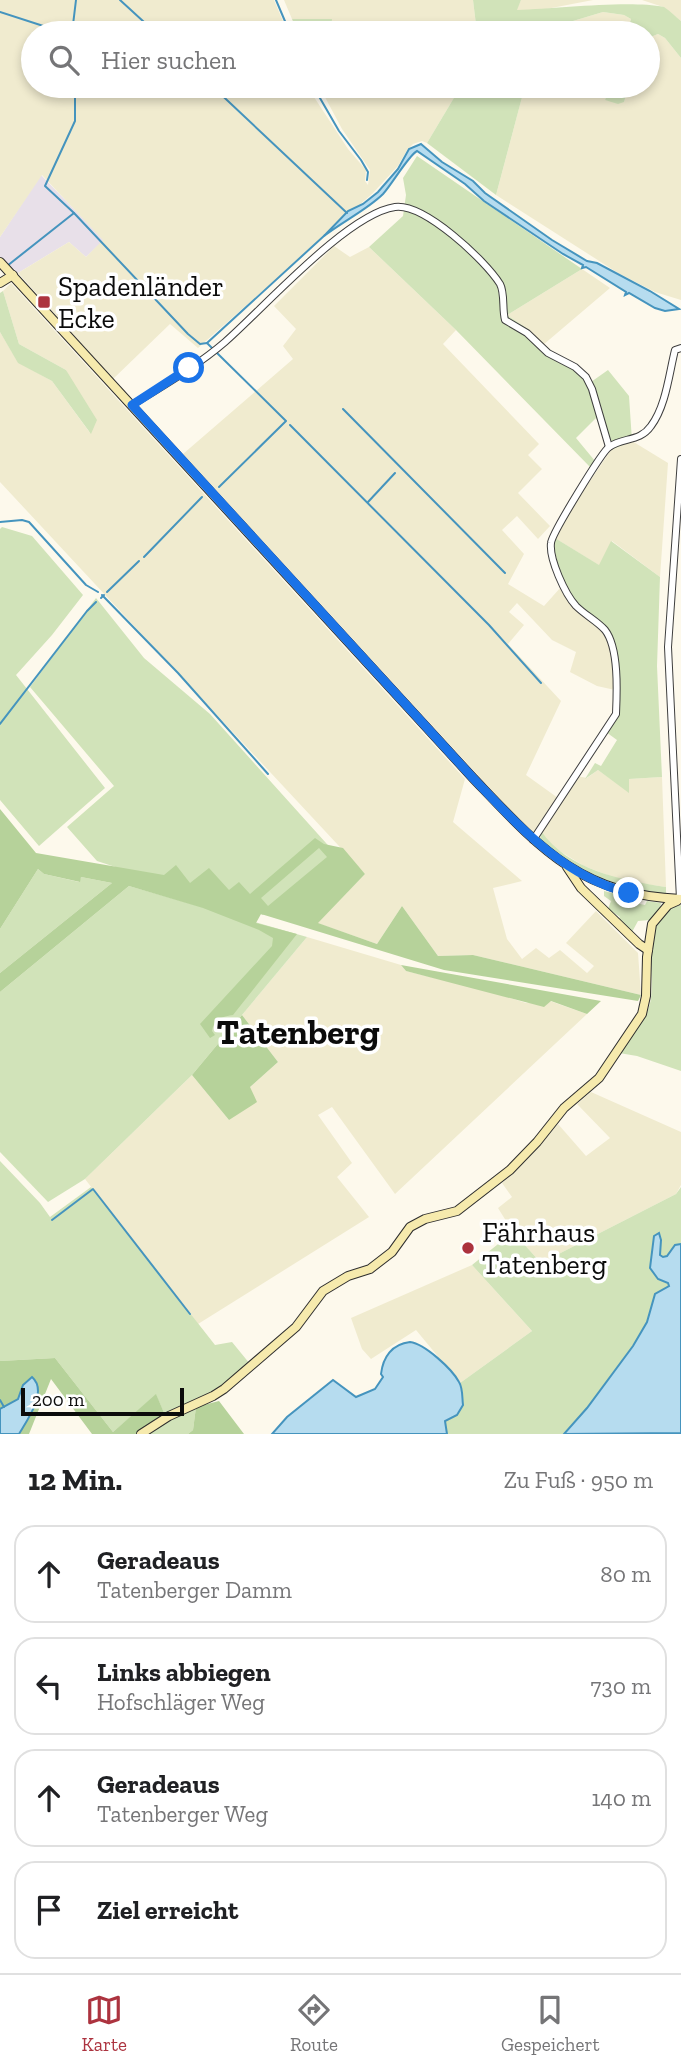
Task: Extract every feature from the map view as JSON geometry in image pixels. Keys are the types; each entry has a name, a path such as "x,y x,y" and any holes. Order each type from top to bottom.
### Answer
{"street":[{"path":"132,405 215,350 343,234 370,216 395,207 408,207 461,242 488,269 502,286 502,312 505,320 527,333 559,361 575,367 586,377 609,447"},
{"path":"0,283 6,268 473,778 533,840 582,876 619,891 680,900"},
{"path":"533,840 616,714 613,645 605,630 577,607 566,593 554,561 551,543 558,524 609,447 637,439 650,429 659,415 675,350 681,348"},
{"path":"680,900 668,647 681,459"},
{"path":"566,866 581,888 648,950"},
{"path":"141,1434 169,1416 224,1389 296,1327 323,1291 348,1276 370,1269 392,1252 411,1227 425,1219 457,1211 510,1170 568,1104 598,1078 636,1025 645,1004 650,932 655,918 667,905 680,900"}],"shaded area":[{"path":"0,0 274,0 283,21 21,21 21,98 315,98 348,149 366,170 365,181 368,185 370,170 342,129 325,98 454,98 427,143 422,141 413,144 398,166 373,193 198,348 170,324 113,379 18,273 69,242 86,257 103,240 42,175 0,237"},
{"path":"284,0 473,0 476,21 332,21 292,19"},
{"path":"521,0 593,0 541,10 516,10"},
{"path":"642,0 681,0 681,21 663,7"},
{"path":"603,12 624,15 631,19 630,21 573,21"},
{"path":"660,35 665,38 681,58 681,300 655,292 618,273 496,195 522,98 606,98 605,100 624,102 625,98 660,98"},
{"path":"41,175 104,240 86,257 69,242 18,273 0,257 0,237"},
{"path":"334,246 350,257 369,247 456,330 443,344 539,444 528,455 542,469 518,493 550,526 538,539 517,516 502,530 524,554 508,584 544,606 561,587 577,610 603,633 610,645 615,690 597,686 570,672 576,652 552,640 517,603 509,612 524,625 508,644 561,701 526,775 558,798 533,835 183,454 293,359 283,346 296,329 274,306"},
{"path":"582,269 610,288 543,345 528,329 507,315"},
{"path":"11,283 465,779 453,822 522,881 493,888 507,939 522,959 536,948 549,958 560,950 587,973 594,966 566,943 596,911 638,953 641,995 473,955 438,956 402,906 377,944 317,923 365,874 0,482 0,332 18,362 52,381 90,433 66,370 19,344 3,291"},
{"path":"632,441 668,463 660,577 612,541 600,566 555,538 561,524 611,450"},
{"path":"598,770 629,792 629,779 662,777 666,887 623,881 584,866 550,845 541,831 577,776 587,778"},
{"path":"307,937 401,965 406,971 526,1003 550,1001 587,1014 395,1194 332,1107 318,1115 352,1163 337,1177 369,1217 198,1324 85,1179 192,1075 229,1120 250,1087 278,1062 242,1015"},
{"path":"591,1092 681,1132 681,1185 676,1194 541,1263 513,1232 498,1208 512,1197 502,1183 558,1124 586,1156 610,1138 577,1104"},
{"path":"472,1265 532,1331 460,1383 416,1330 371,1359 362,1349 351,1318"}],"green space":[{"path":"473,0 521,0 517,10 612,5 664,7 681,21 681,58 660,35 660,21 630,21 624,15 603,12 573,21 476,21"},
{"path":"292,19 332,19 332,21"},
{"path":"454,98 522,98 496,195 427,143"},
{"path":"625,98 624,102 618,104 605,100"},
{"path":"417,156 582,269 507,315 528,329 543,345 586,375 591,382 608,370 629,396 632,441 611,450 596,418 576,438 595,461 591,468 456,330 369,247 403,216 406,195 403,178"},
{"path":"3,291 19,344 66,370 97,420 91,434 52,381 18,363 0,332 0,293"},
{"path":"2,527 32,536 83,595 16,675 105,788 39,846 0,800"},
{"path":"555,538 599,565 611,541 660,577 657,666 662,777 629,779 629,793 598,770 585,779 595,763 601,766 617,740 606,732 617,713 618,669 614,645 606,628 581,607 566,585 559,568 553,542"},
{"path":"96,598 144,658 210,714 335,853 263,915 97,861 67,827 114,786 30,687"},
{"path":"0,809 36,853 164,875 176,865 190,883 209,868 229,890 239,882 250,894 315,838 324,844 343,848 365,874 318,923 377,944 402,906 438,956 473,955 641,995 638,1001 444,970 261,914 256,923 297,934 233,1015 216,1021 212,1031 215,1035 210,1038 200,1024 272,946 273,938 259,930 203,908 129,886 0,992 0,973 112,883 81,877 80,882 44,874 38,869 0,929","holes":["319,848 327,857 268,906 261,898"]},
{"path":"541,831 552,844 581,864 631,881 666,887 666,894 616,884 575,866 540,840"},
{"path":"38,869 44,874 79,882 81,877 112,883 0,973 0,929"},
{"path":"129,886 307,937 192,1075 85,1179 48,1202 0,1152 0,992"},
{"path":"604,891 640,900 640,904 645,905 647,901 661,903 660,908 650,920 638,921 632,932 618,920 620,917 608,909 611,901 604,896"},
{"path":"681,905 681,1071 637,1056 619,1053 640,1025 649,1007 653,934 658,921 667,911"},
{"path":"401,965 601,1001 587,1014 551,1001 544,1007 406,971"},
{"path":"242,1015 278,1062 250,1087 257,1102 229,1120 192,1075"},
{"path":"0,1161 50,1217 91,1187 215,1345 232,1342 250,1364 212,1394 165,1415 156,1395 113,1432 55,1358 0,1361"},
{"path":"681,1187 681,1244 675,1245 667,1256 663,1257 660,1255 661,1240 654,1237 669,1286 655,1294 647,1322 633,1346 564,1434 447,1434 445,1421 457,1415 463,1405 460,1383 532,1331 472,1265 513,1232 541,1263 676,1194"},
{"path":"55,1358 113,1432 156,1394 165,1415 136,1434 92,1434 51,1379 29,1434 0,1434 0,1361"},
{"path":"219,1401 244,1434 188,1434 193,1430 196,1407"},
{"path":"196,1407 193,1430 188,1434 145,1434 170,1417"}],"water":[{"path":"421,144 442,162 473,181 485,193 552,240 679,309 665,311 629,293 625,295 626,292 586,267 582,268 583,265 484,201 465,184 417,151 383,194 324,236 348,211 363,204 378,192 398,169 409,149"},
{"path":"659,1233 660,1255 663,1257 667,1256 675,1245 681,1244 681,1433 564,1434 633,1346 647,1322 655,1294 669,1286 658,1279 650,1268 654,1236"},
{"path":"410,1342 423,1347 438,1358 460,1384 463,1405 457,1415 445,1421 447,1434 272,1434 287,1417 333,1380 356,1397 375,1389 383,1377 381,1374 386,1357 398,1345"},
{"path":"32,1377 38,1390 35,1405 27,1421 19,1434 0,1434 0,1409 18,1399 23,1385"}],"waterway":[{"path":"73,21 76,0"},
{"path":"120,0 143,21"},
{"path":"276,0 285,21"},
{"path":"0,12 28,21"},
{"path":"75,98 75,121 45,186 188,334 200,344 207,343 213,349"},
{"path":"225,98 347,213"},
{"path":"320,98 368,172 367,180"},
{"path":"7,266 74,213"},
{"path":"207,343 325,235"},
{"path":"217,353 286,421 219,487"},
{"path":"343,409 505,573"},
{"path":"290,425 489,625 541,683"},
{"path":"368,502 395,473"},
{"path":"144,557 202,497"},
{"path":"0,522 29,522 86,585 98,592"},
{"path":"107,592 139,561"},
{"path":"102,595 178,673 268,774"},
{"path":"101,598 104,595"},
{"path":"0,724 96,602"},
{"path":"52,1220 93,1189 190,1314"},
{"path":"0,1400 4,1407"}],"place":[{"name":"Spadenländer Ecke","path":"44,302"},
{"name":"Fährhaus Tatenberg","path":"468,1248"}],"district":[{"name":"Tatenberg","path":"298,1032"}],"route":[{"path":"189,368 132,405 528,835 582,876 629,893"}]}
